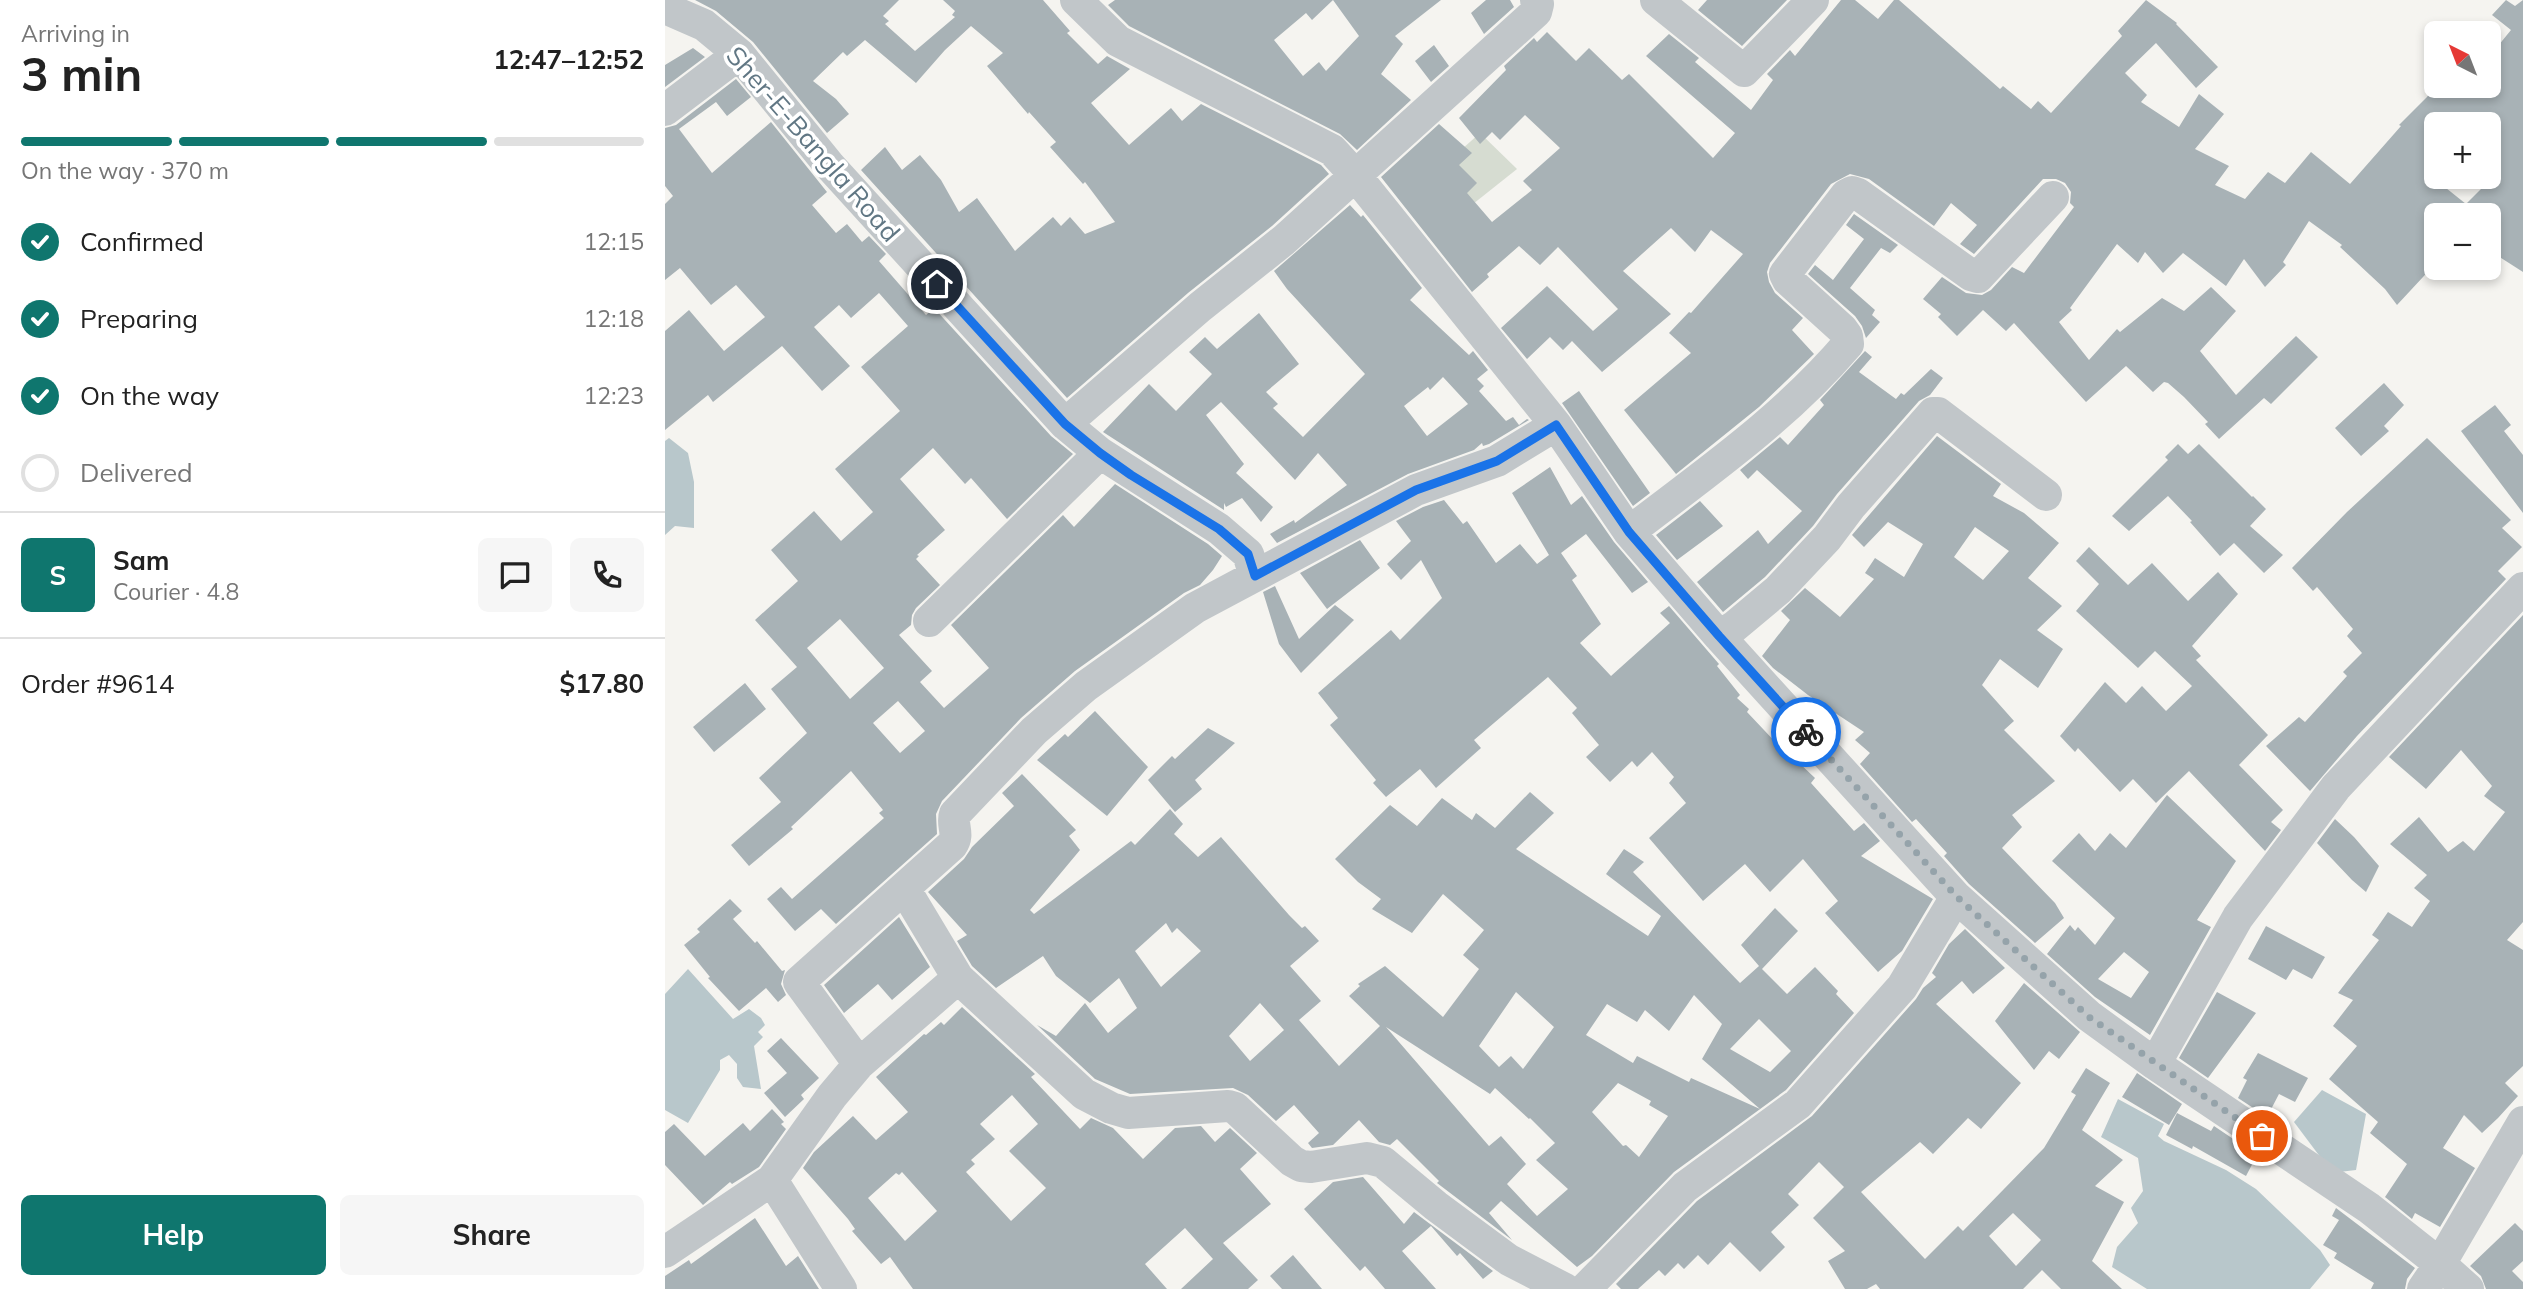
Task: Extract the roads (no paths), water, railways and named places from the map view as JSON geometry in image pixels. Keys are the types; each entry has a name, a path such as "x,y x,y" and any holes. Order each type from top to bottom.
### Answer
{"street":[{"path":"1076,0 1118,41 1332,150 1556,425 1629,532 1719,636 1957,897 2089,1017 2369,1208 2431,1276 2468,1289"},
{"path":"1065,424 1200,307 1284,240 1536,12 1536,0"},
{"path":"1656,0 1744,71 1813,0"},
{"name":"Sher-E-Bangla Road","path":"665,8 703,24 739,54 830,166 1065,424 1100,453 1219,529 1248,554 1255,576"},
{"path":"665,110 739,54"},
{"path":"1629,532 1764,429 1821,376 1848,344 1842,329 1788,280 1786,274 1846,195 1852,192 1858,194 1971,275 1978,277 2053,197"},
{"path":"1719,636 1778,590 1827,538 1851,506 1933,413 1938,413 2046,495"},
{"path":"859,1064 799,982 952,845 957,835 953,818 955,814 1034,731 1086,686 1195,608 1416,490 1497,461 1556,425"},
{"path":"929,621 1100,453"},
{"path":"2155,1064 2238,916 2336,787 2523,588"},
{"path":"904,888 958,978 1084,1094 1097,1102 1128,1113 1228,1106 1243,1113 1292,1161 1301,1166 1311,1167 1367,1158 1383,1162 1436,1206 1509,1260 1565,1289"},
{"path":"1585,1289 1685,1188 1798,1104 1902,987 1957,897"},
{"path":"665,1252 772,1180 832,1096 859,1064 958,978"},
{"path":"2431,1276 2523,1122"},
{"path":"772,1180 841,1289"}]}
